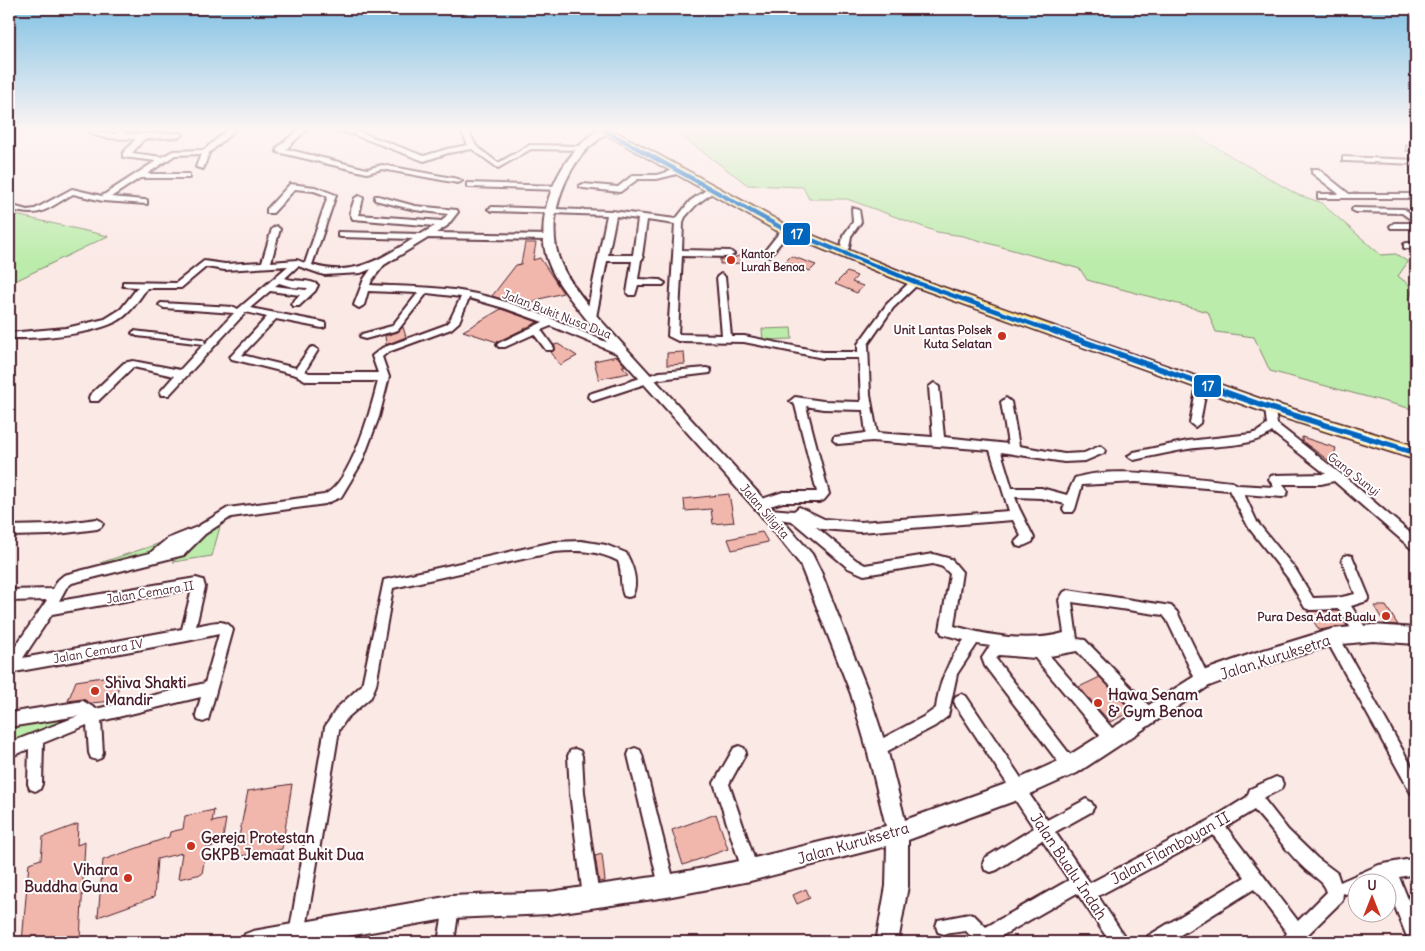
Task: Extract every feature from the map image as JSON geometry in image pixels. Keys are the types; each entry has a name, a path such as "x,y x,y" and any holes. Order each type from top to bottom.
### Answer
{"highway":[{"path":"684,174 786,230 915,282 1270,408 1412,447"},
{"path":"701,174 780,220 846,248 1265,399 1412,447"}],"main road":[{"name":"Jalan Siligita","path":"565,174 552,210 549,237 552,255 566,283 591,317 765,509 806,559 813,572 848,660 877,749 898,833 897,886 887,942"},
{"name":"Jalan Kuruksetra","path":"253,942 451,907 549,902 667,886 750,870 898,833 1018,789 1070,766 1113,740 1203,680 1254,661 1332,637 1362,634 1416,636"}],"street":[{"path":"448,174 458,181"},
{"path":"583,186 620,190 636,177 657,177 666,174"},
{"path":"1319,174 1347,196"},
{"path":"103,199 139,176 186,176"},
{"path":"470,185 559,188"},
{"path":"270,211 293,186 315,189 332,195 333,197 308,265"},
{"path":"712,190 684,213 680,222 673,336 678,338 744,339 823,355 862,355"},
{"path":"9,207 27,212 37,211 72,191 103,199 144,202"},
{"path":"1321,196 1416,196"},
{"path":"359,198 354,213 356,217 444,224"},
{"path":"126,284 178,286 204,264 225,267 297,263 308,265 315,270 334,272 361,270 381,263 444,224 454,212 415,208 378,198"},
{"path":"492,209 612,213 680,222"},
{"path":"846,248 847,236 857,222 855,210"},
{"path":"1356,210 1404,211 1416,221"},
{"path":"591,317 612,213"},
{"path":"632,293 639,258 643,216"},
{"path":"1394,226 1416,226"},
{"path":"266,266 276,228"},
{"path":"767,254 786,230"},
{"path":"341,234 549,237"},
{"path":"679,253 730,254"},
{"path":"602,258 639,258"},
{"path":"178,373 224,327 297,263"},
{"path":"359,305 368,279 381,263"},
{"path":"721,277 728,339"},
{"path":"278,279 292,284 313,285 296,304"},
{"path":"634,282 660,282"},
{"path":"872,436 862,355 867,337 890,306 915,282"},
{"path":"12,335 42,336 110,322 120,315 144,285"},
{"path":"268,288 307,293"},
{"name":"Jalan Bukit Nusa Dua","path":"365,288 466,295 487,300 551,322 624,353"},
{"path":"365,336 372,332 395,328 424,291"},
{"path":"9,667 68,579 180,551 201,531 228,513 325,499 337,494 356,462 374,417 384,377 377,356 385,350 448,328 454,322 466,295"},
{"path":"164,305 234,310 201,342 165,392"},
{"path":"250,311 322,325"},
{"path":"274,315 235,357 299,372 311,377 384,377"},
{"path":"502,345 551,322"},
{"path":"536,329 549,348"},
{"path":"137,332 201,342"},
{"path":"299,372 313,350"},
{"path":"94,398 128,365 178,373"},
{"path":"593,397 660,376 706,371"},
{"path":"1195,423 1202,384"},
{"path":"934,387 939,441"},
{"path":"765,509 783,497 820,497 823,494 798,402 868,406"},
{"path":"1006,402 1014,449"},
{"path":"1134,456 1188,445 1251,438 1260,435 1272,426 1270,408"},
{"name":"Gang Sunyi","path":"1272,426 1335,476 1416,545"},
{"path":"838,440 872,436 939,441 1014,449 1064,458 1085,457 1100,450"},
{"path":"994,447 1016,515 1028,538 1021,542"},
{"path":"1009,492 1041,494 1071,505 1075,488 1080,481 1106,478 1232,486 1236,489 1282,492 1275,479 1321,480 1335,476"},
{"path":"1236,489 1253,525 1292,574 1310,604 1342,603 1363,597 1348,560"},
{"path":"765,509 798,512 822,524 860,527 1016,515"},
{"path":"765,509 795,516 852,564 864,570 932,559 947,563 956,572 947,630 974,638 1003,642 1047,643 1071,638 1065,600 1070,596 1166,610 1172,616 1203,680"},
{"path":"9,531 50,530 97,524"},
{"path":"298,935 332,727 342,712 366,692 369,685 388,584 554,547 578,545 603,548 622,557 628,570 628,592"},
{"name":"Jalan Cemara II","path":"48,609 199,584 187,635"},
{"path":"9,595 57,594"},
{"path":"1342,603 1362,634"},
{"name":"Jalan Cemara IV","path":"9,667 225,628 210,688"},
{"path":"1332,637 1416,788"},
{"path":"877,749 930,721 943,711 944,694 952,666 974,638"},
{"path":"1070,766 995,670 989,658 996,649 1038,652 1080,644 1148,715"},
{"path":"1038,652 1113,740"},
{"path":"9,750 94,716 210,688 203,715"},
{"name":"Jalan Bualu Indah","path":"961,701 1044,830 1120,942"},
{"path":"9,720 83,708 94,716"},
{"path":"94,716 96,752"},
{"path":"35,784 36,740"},
{"path":"739,753 721,783 750,870"},
{"path":"635,755 667,886"},
{"path":"575,756 577,793 591,897"},
{"name":"Jalan Flamboyan II","path":"944,926 969,922 985,936 1039,908 1215,825 1252,801 1255,794 1276,784"},
{"path":"1252,801 1260,805 1283,835 1310,864 1340,886"},
{"path":"991,864 1044,830 1086,807"},
{"path":"1215,825 1256,879 1293,938 1336,895 1340,886 1388,871 1416,866"},
{"path":"1388,871 1416,938"},
{"path":"1154,942 1256,879"},
{"path":"446,942 451,907"}],"green space":[{"path":"734,174 1262,174 1298,195 1320,202 1381,255 1396,254 1408,262 1398,276 1413,288 1409,301 1416,307 1416,410 1270,371 1254,337 1216,332 1208,312 1087,280 1080,269 963,236 937,232 847,199 809,199 803,187 748,185"},
{"path":"9,213 11,214 108,236 9,284"},
{"path":"791,328 792,339 763,340 762,329"},
{"path":"222,519 212,556 173,562"},
{"path":"173,539 140,557 100,563"},
{"path":"61,717 63,720 61,726 9,745 9,726"}],"building":[{"path":"525,243 536,243 533,260 540,258 563,293 540,299 526,307 492,296 516,265 521,264"},
{"name":"Kantor Lurah Benoa","path":"742,255 742,263 720,264 720,259 730,259"},
{"path":"791,256 816,265 810,271 785,262"},
{"path":"847,272 857,276 852,282 863,286 857,293 835,284"},
{"path":"501,309 538,322 497,342 463,331"},
{"path":"403,327 406,337 386,345 385,336 398,332"},
{"path":"558,344 577,356 560,365 551,352 555,349 554,345"},
{"path":"684,352 685,364 667,365 667,353"},
{"path":"617,356 625,366 622,366 629,373 599,379 594,361"},
{"path":"1302,437 1336,448 1332,463 1302,441"},
{"path":"729,494 734,522 713,524 711,509 685,511 684,499"},
{"path":"762,532 768,542 732,550 728,539"},
{"name":"Pura Desa Adat Bualu","path":"1374,606 1386,606 1398,625 1385,624"},
{"path":"1307,611 1338,611 1347,626 1319,630"},
{"name":"Shiva Shakti Mandir","path":"123,674 114,701 90,703 83,699 68,701 76,681"},
{"path":"1100,677 1132,711 1110,722 1079,687"},
{"path":"292,784 282,849 235,857 248,791"},
{"path":"214,810 212,822 226,819 222,844 206,848 202,874 178,879 182,853 157,859 154,897 98,917 103,860 169,837 170,832 183,829 185,816"},
{"path":"716,814 728,849 683,865 672,830"},
{"path":"78,824 77,845 85,842 80,940 74,942 22,942 29,863 41,859 43,837"},
{"path":"602,854 605,881 599,882 595,856"},
{"path":"806,889 810,898 797,904 793,895"}],"transit line":[{"name":"17","path":"685,174 780,227 915,282 1264,406 1416,453"}],"place":[{"name":"Kantor Lurah Benoa","path":"731,260"},
{"name":"Unit Lantas Polsek Kuta Selatan","path":"1002,336"},
{"name":"Pura Desa Adat Bualu","path":"1386,616"},
{"name":"Shiva Shakti Mandir","path":"95,691"},
{"name":"Hawa Senam & Gym Benoa","path":"1098,703"},
{"name":"Gereja Protestan GKPB Jemaat Bukit Dua","path":"191,846"},
{"name":"Vihara Buddha Guna","path":"128,878"}]}
